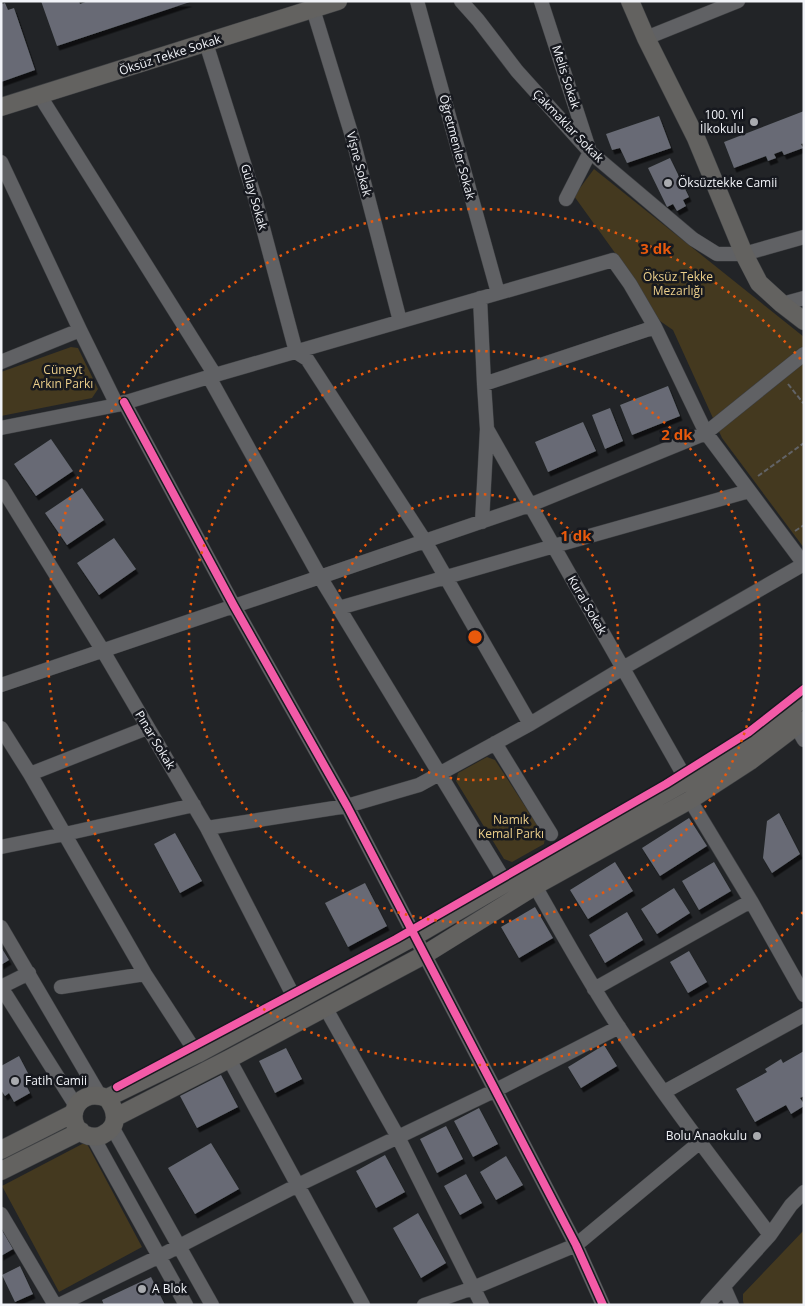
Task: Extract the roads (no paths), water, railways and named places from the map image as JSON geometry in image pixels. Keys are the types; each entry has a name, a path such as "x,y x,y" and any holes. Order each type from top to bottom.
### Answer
{"main road":[{"name":"Öksüz Tekke Sokak","path":"1,107 338,1"},
{"path":"630,1 646,38 696,138 744,254 759,283 804,321"},
{"path":"87,1134 75,1124 74,1118 75,1110 81,1100 87,1096 104,1097 197,1054 414,936 687,781 738,748 804,698"},
{"path":"1,1172 87,1134 105,1134 114,1122 424,955 535,886 690,800 801,729"},
{"path":"104,1097 115,1110 114,1122"},
{"path":"1,1150 75,1110"}],"street":[{"name":"Öğretmenler Sokak","path":"417,1 498,293"},
{"name":"Çakmaklar Sokak","path":"461,1 517,71 590,152 693,239 717,254 744,254 804,237"},
{"name":"Melis Sokak","path":"542,1 590,152"},
{"path":"646,38 738,1"},
{"name":"Vişne Sokak","path":"313,9 352,136 400,322"},
{"name":"Gülay Sokak","path":"206,43 255,198 296,352"},
{"path":"40,96 212,376 320,578 506,883"},
{"path":"566,199 590,152"},
{"path":"1,162 80,330 347,806 576,1245 603,1305"},
{"path":"1,428 120,403 613,260 630,284 655,327 706,433 804,564 530,724 419,785 347,806 207,828"},
{"path":"480,298 487,429 482,522"},
{"path":"782,304 804,298"},
{"path":"484,384 655,327"},
{"path":"1,362 80,330"},
{"path":"296,352 307,359 425,541 530,724"},
{"path":"1,685 530,505 706,433 804,354"},
{"name":"Kural Sokak","path":"487,429 687,781"},
{"name":"Pınar Sokak","path":"1,486 194,805 296,1001"},
{"path":"339,608 749,491"},
{"path":"1,728 66,834 145,974 197,1054"},
{"path":"30,774 148,728"},
{"path":"495,743 551,834"},
{"path":"690,800 751,901 804,995"},
{"path":"1,847 194,805"},
{"path":"535,886 594,989 619,1027 700,1142 770,1235"},
{"path":"594,989 751,901"},
{"path":"1,927 104,1097"},
{"path":"29,973 1,987 75,1110"},
{"path":"61,987 145,974"},
{"path":"325,1007 398,1137 482,1305"},
{"path":"664,1092 804,1015"},
{"path":"59,1305 160,1256 298,1185 496,1090 619,1027"},
{"path":"229,1059 363,1305"},
{"path":"114,1122 212,1305"},
{"path":"87,1134 160,1256 186,1305"},
{"path":"424,1305 473,1288 576,1245 700,1142"},
{"path":"707,1305 770,1235 791,1205 804,1192"},
{"path":"1,1214 55,1305"},
{"path":"724,1287 732,1305"}],"place":[{"name":"100. Yıl İlkokulu","path":"754,122"},
{"name":"Öksüztekke Camii","path":"668,183"},
{"name":"Fatih Camii","path":"15,1081"},
{"name":"Bolu Anaokulu","path":"757,1136"},
{"name":"A Blok","path":"142,1289"}],"park label":[{"name":"Öksüz Tekke Mezarlığı","path":"678,284"},
{"name":"Cüneyt Arkın Parkı","path":"63,377"},
{"name":"Namık Kemal Parkı","path":"511,827"}]}
